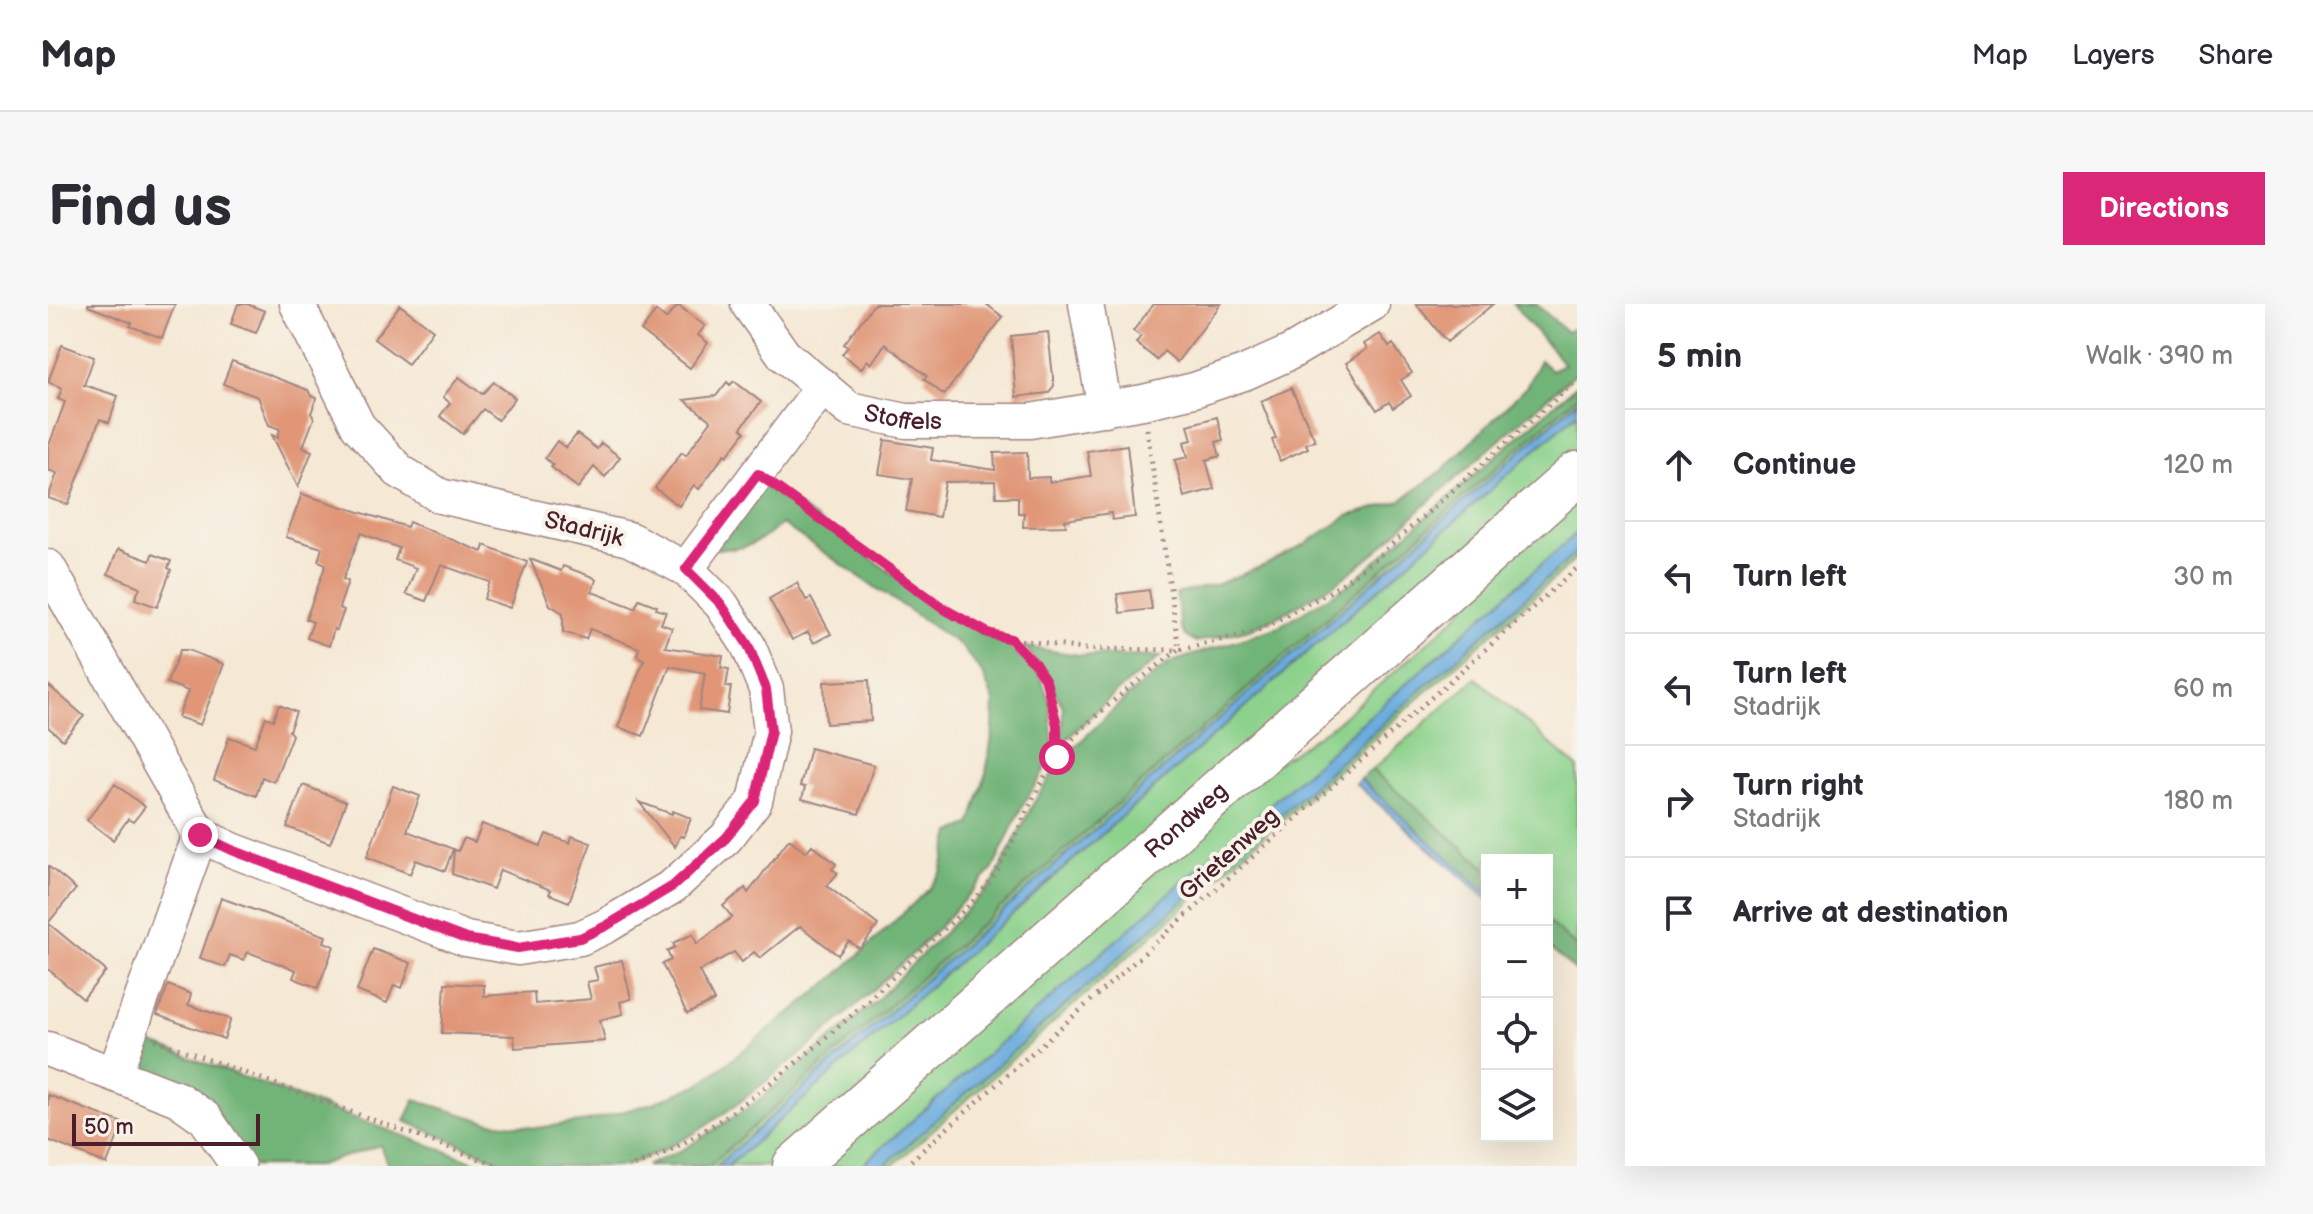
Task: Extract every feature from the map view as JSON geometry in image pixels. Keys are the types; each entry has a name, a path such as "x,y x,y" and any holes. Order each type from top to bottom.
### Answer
{"main road":[{"name":"Rondweg","path":"795,1166 1577,474"}],"street":[{"name":"Stadrijk","path":"200,835 466,939 518,948 580,938 673,886 726,838 755,801 765,766 771,731 766,689 748,645 721,604 686,569 629,539 440,496 399,471 358,426 297,304"},
{"name":"Stoffels","path":"748,304 784,355 849,409 906,421 1030,421 1194,390 1244,373 1291,352 1372,304"},
{"path":"1086,304 1105,409"},
{"path":"686,569 823,386"},
{"path":"48,567 200,835 115,1073"},
{"path":"48,1049 178,1099 205,1118 238,1166"}],"path":[{"path":"758,474 946,610 988,633 1084,649 1179,650 1258,631 1333,590 1372,562 1577,380"},
{"path":"1143,402 1179,650"},
{"name":"Grietenweg","path":"905,1166 1577,568"},
{"path":"1011,639 1035,664 1046,681 1057,725 1057,757"},
{"path":"634,1166 661,1156 698,1136 738,1109 860,1010 988,883 1057,757 1115,700 1179,650"},
{"path":"131,1032 499,1166"}],"green space":[{"path":"1513,304 1536,304 1567,332 1577,326 1577,372 1368,559 1339,581 1250,629 1196,642 1186,637 1181,629 1176,594 1218,584 1265,565 1348,516 1400,501 1443,470 1527,386 1540,360 1551,370 1564,364"},
{"path":"1577,385 1577,396 709,1166 646,1166 684,1149 755,1103 876,1001 993,883 1033,804 1061,760 1128,696 1169,663 1276,628 1351,583"},
{"path":"1577,396 1577,401 716,1166 709,1166"},
{"path":"1577,413 1577,456 776,1166 728,1166"},
{"path":"765,483 956,619 1005,643 1040,676 1049,699 1053,746 1044,771 1021,808 993,869 921,946 813,1044 736,1105 697,1132 661,1151 625,1166 520,1166 495,1159 405,1121 415,1100 485,1121 536,1128 588,1121 653,1103 698,1085 836,976 929,889 941,872 951,833 970,825 986,773 993,731 994,702 983,674 960,645 782,524 750,545 732,549 711,548"},
{"path":"1577,492 1577,533 861,1166 816,1166 1251,781 1336,723 1454,619 1528,536"},
{"path":"1577,552 1577,558 892,1166 884,1166"},
{"path":"1025,647 1079,655 1160,657 1114,694 1062,744 1063,707 1042,668"},
{"path":"1476,678 1577,767 1577,947 1553,926 1553,854 1481,854 1481,864 1372,770"},
{"path":"1372,770 1481,864 1481,888 1360,779"},
{"path":"1553,926 1577,947 1577,972 1553,951"},
{"path":"139,1039 487,1166 388,1166 380,1145 316,1166 251,1166 131,1063"}],"water":[{"path":"1577,401 1577,413 728,1166 716,1166"},
{"path":"1577,533 1577,552 884,1166 861,1166"},
{"path":"1360,779 1481,888 1481,894 1356,784"}],"building":[{"path":"88,304 175,304 162,338 130,326 132,323"},
{"path":"238,304 265,311 256,333 231,324"},
{"path":"874,304 986,304 1003,317 944,395 924,379 927,376 885,344 871,364 867,360 861,369 842,354 848,347 844,344"},
{"path":"1154,304 1221,304 1177,362 1164,351 1157,360 1136,343 1141,336 1133,331"},
{"path":"1416,304 1493,304 1447,342"},
{"path":"400,305 433,330 408,364 374,339"},
{"path":"678,305 705,326 698,335 708,343 690,368 641,331 656,311 666,319"},
{"path":"1048,332 1054,386 1048,393 1016,397 1011,336"},
{"path":"1380,334 1389,347 1393,344 1412,373 1401,380 1411,396 1393,408 1389,402 1377,410 1346,363 1367,349 1364,344"},
{"path":"62,345 94,357 84,385 118,396 109,423 100,419 68,505 48,498 57,473 48,470 48,448 65,402 58,399 62,388 48,382"},
{"path":"232,361 308,390 311,396 317,398 311,413 314,418 303,447 312,451 298,487 272,435 278,437 280,429 269,425 258,397 223,384"},
{"path":"459,377 482,394 494,382 515,398 498,420 483,409 463,434 440,416 450,403 443,397"},
{"path":"734,381 761,402 741,428 745,432 727,456 725,454 699,489 694,485 679,506 655,488 682,452 686,455 711,421 684,400 716,396 727,382 730,385"},
{"path":"1291,388 1315,440 1306,444 1308,448 1280,461 1272,440 1276,438 1261,401"},
{"path":"1217,417 1223,440 1216,442 1220,456 1206,460 1214,489 1184,497 1175,460 1188,457 1184,442 1192,440 1188,425"},
{"path":"577,434 597,449 601,443 620,457 605,477 594,467 578,488 551,467 553,465 545,458 557,441 566,448"},
{"path":"885,440 933,448 931,460 995,470 994,453 1027,452 1028,478 1049,477 1049,482 1091,476 1087,451 1127,445 1135,517 1112,520 1111,513 1065,520 1066,526 1023,527 1024,513 1018,513 1018,497 996,497 995,481 945,482 939,517 906,511 912,479 879,474"},
{"path":"302,494 407,527 409,522 482,552 484,545 527,562 510,608 484,599 490,582 441,565 426,601 406,594 416,568 395,560 399,548 361,533 343,579 348,581 339,608 344,610 329,646 307,638 313,622 306,619 326,564 318,561 322,548 286,537"},
{"path":"118,549 150,561 152,554 171,561 168,568 171,570 157,607 135,599 140,587 108,574"},
{"path":"530,559 561,571 563,566 593,577 596,580 592,592 635,608 639,599 657,606 656,609 666,612 661,624 672,628 665,647 723,656 721,668 729,669 726,687 731,687 727,714 699,710 705,673 670,666 643,736 618,727 644,660 637,655 639,648 590,629 586,639 563,632 563,613 550,605"},
{"path":"797,583 806,600 811,598 831,634 814,643 808,632 792,640 769,599"},
{"path":"1149,590 1152,609 1120,613 1117,594"},
{"path":"180,650 188,650 224,664 200,725 178,717 188,691 167,683"},
{"path":"869,680 871,721 826,724 824,682"},
{"path":"48,685 84,716 63,740 48,727"},
{"path":"279,705 296,712 289,731 292,735 274,782 262,777 256,796 214,780 229,737 255,746 266,717 273,720"},
{"path":"810,748 874,765 859,814 802,799 805,787 800,786"},
{"path":"115,784 145,807 133,822 128,819 113,840 87,820"},
{"path":"303,785 346,802 330,843 287,827"},
{"path":"393,786 420,796 407,831 453,849 445,871 416,860 410,874 367,857"},
{"path":"639,802 691,818 684,837 680,836 675,847"},
{"path":"482,824 541,846 546,834 570,843 572,836 591,843 569,902 549,894 551,890 500,870 493,889 452,874 454,850 458,851 464,838 475,842"},
{"path":"789,839 806,852 812,845 836,864 832,869 838,873 827,886 878,925 860,949 849,941 838,955 800,926 760,958 754,952 742,962 734,952 699,971 714,1001 687,1014 662,964 671,960 667,951 675,947 673,943 693,934 697,944 732,917 723,906 745,888 748,893"},
{"path":"48,866 76,889 48,923"},
{"path":"221,898 326,936 324,942 334,946 318,988 293,978 296,970 248,952 244,960 230,955 225,967 200,958"},
{"path":"48,923 106,971 83,999 48,969"},
{"path":"373,949 411,963 402,988 394,985 387,1003 357,991"},
{"path":"622,960 631,999 620,1002 623,1014 600,1020 605,1041 515,1048 514,1036 442,1033 445,983 484,985 484,996 534,992 535,1004 591,999 587,982 598,980 594,967"},
{"path":"168,985 191,994 188,1005 231,1019 224,1039 157,1015"},
{"path":"48,1095 123,1123 107,1164 48,1140"}],"route":[{"path":"200,835 466,939 518,948 580,938 673,886 726,838 755,801 765,766 771,731 766,689 748,645 721,604 686,569 758,474 946,610 988,633 1011,639 1035,664 1046,681 1057,725 1057,757"}]}
